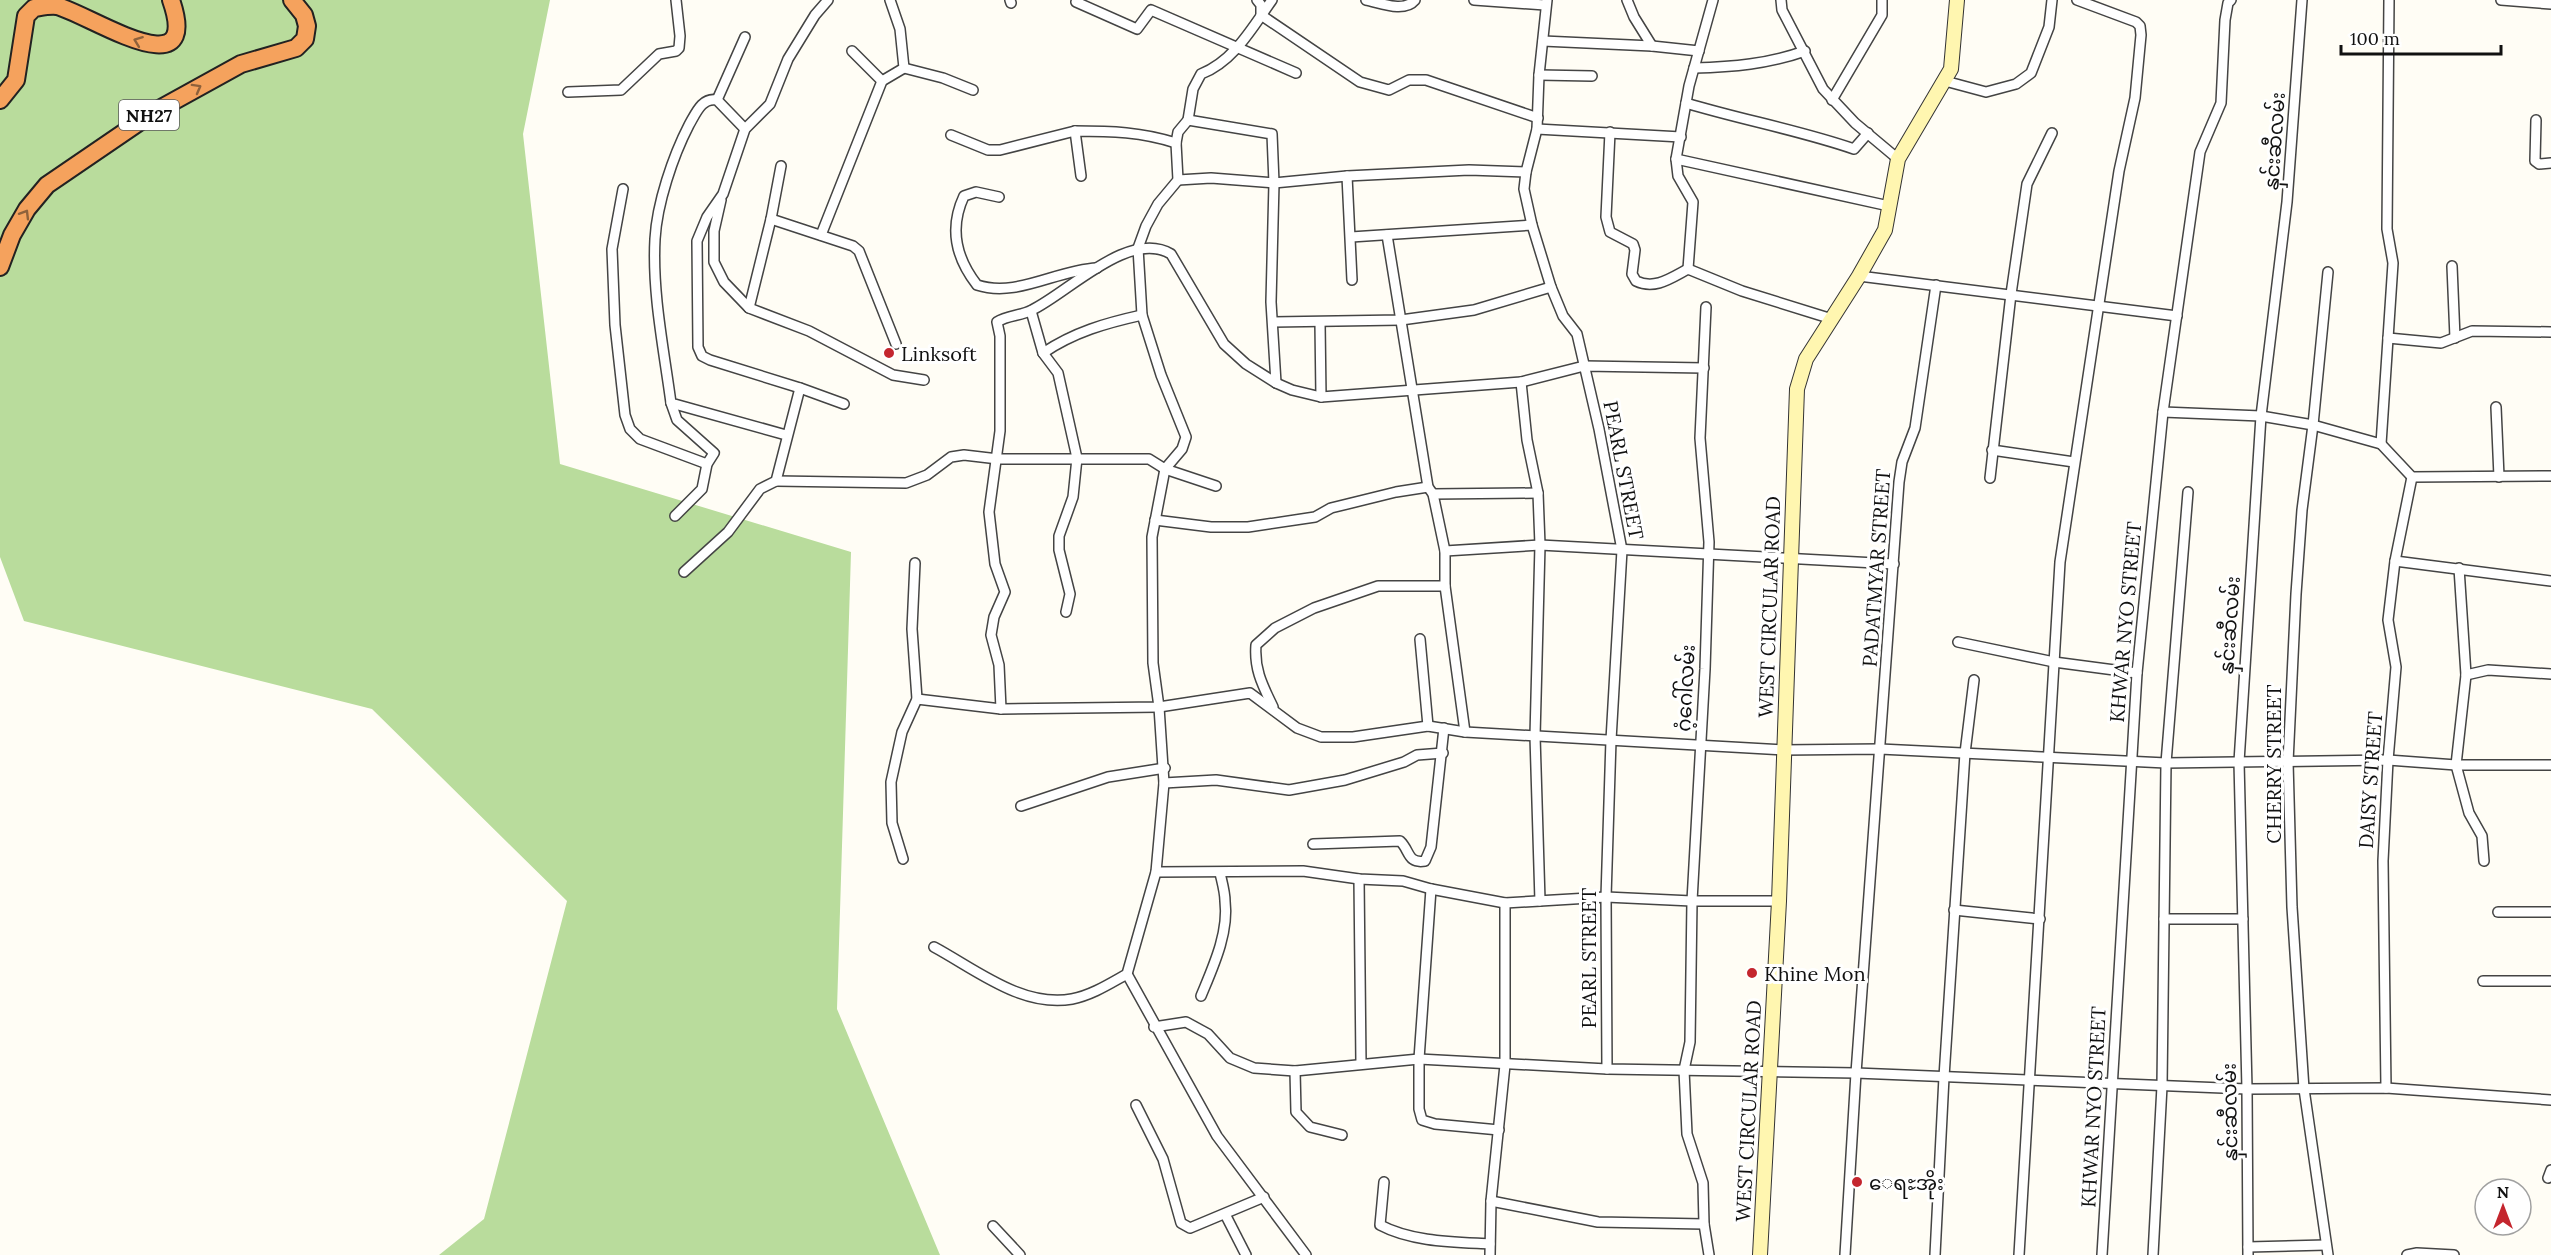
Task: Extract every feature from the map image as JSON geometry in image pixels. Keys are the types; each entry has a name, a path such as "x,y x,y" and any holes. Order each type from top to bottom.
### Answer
{"highway":[{"path":"0,100 16,80 26,16 34,8 55,6 146,44 166,44 179,30 178,19 171,0"},
{"name":"NH27","path":"0,267 12,235 27,209 47,185 154,112 231,69 297,48 305,39 307,27 304,15 292,0"}],"street":[{"path":"568,92 621,90 659,54 676,51 679,48 681,36 675,0"},
{"path":"828,0 815,15 788,59 770,104 745,129 723,194 714,231 714,262 723,282 749,309 809,331 892,375 924,380"},
{"path":"890,0 900,29 904,68"},
{"path":"1257,0 1261,4 1261,15"},
{"path":"1272,0 1237,48 1216,68 1201,74 1193,88 1188,120 1178,132 1176,143 1178,180 1158,204 1146,226 1138,248 1142,315 1161,375 1186,437 1182,449 1165,469 1152,537 1152,651 1165,768 1156,872 1127,974 1217,1136 1306,1255"},
{"path":"1366,0 1406,6 1415,0"},
{"path":"1474,0 1546,3"},
{"path":"1627,0 1634,17 1652,46"},
{"path":"1688,270 1693,202 1678,176 1676,159 1686,103 1713,0"},
{"path":"1781,0 1782,10 1823,89 1898,159"},
{"path":"1832,99 1882,15 1882,0"},
{"name":"WEST CIRCULAR ROAD","path":"1760,1255 1779,901 1797,389 1806,359 1859,276 1885,230 1898,159 1951,69 1957,0"},
{"path":"1945,81 1986,92 2016,84 2031,74 2049,27 2052,0"},
{"path":"2019,1255 2060,562 2119,171 2135,98 2141,35 2140,26 2136,22 2077,0"},
{"name":"KHWAR NYO STREET","path":"2102,1255 2137,673 2163,412 2200,152 2221,103 2225,20 2228,3 2231,0"},
{"name":"နှင်းဆီလမ်း","path":"2248,1251 2247,1089 2239,762 2261,416 2287,202 2302,0"},
{"path":"2381,444 2393,263 2387,229 2389,0"},
{"path":"2501,0 2551,4"},
{"path":"1076,2 1137,29 1151,10 1296,74"},
{"name":"PEARL STREET","path":"1546,3 1539,75 1537,129 1524,189 1532,225 1551,287 1563,316 1577,334 1599,429 1622,550 1611,740 1606,897 1607,1069"},
{"path":"1261,15 1367,85 1389,90 1409,80 1426,80 1538,118"},
{"path":"717,100 745,38"},
{"path":"1543,41 1652,46 1699,51"},
{"path":"852,51 882,81"},
{"path":"1694,69 1737,67 1773,62 1805,51"},
{"path":"821,235 882,81 904,68 973,90"},
{"path":"1539,75 1592,76"},
{"path":"675,516 702,489 707,464 713,456 712,450 677,420 671,404 656,288 655,238 666,184 684,135 700,106 708,100 717,100 745,129"},
{"path":"1686,103 1812,135 1854,149 1868,133"},
{"path":"1188,120 1272,134 1274,183 1271,302 1276,383"},
{"path":"2536,120 2535,161 2539,164 2551,163"},
{"path":"1537,129 1681,137"},
{"path":"951,135 988,150 1000,150 1075,131 1123,130 1152,135 1176,143"},
{"path":"1075,131 1081,176"},
{"path":"1610,132 1606,217 1610,232 1633,244 1635,250 1632,274 1636,281 1653,285 1688,270 1742,291 1832,319"},
{"path":"1990,478 2011,294 2027,184 2052,133"},
{"path":"1676,159 1889,206"},
{"path":"749,309 771,219 781,166"},
{"path":"1178,180 1211,178 1274,183 1347,176 1469,170 1526,172"},
{"path":"1347,176 1352,280"},
{"path":"623,189 612,249 615,325 625,415 630,429 640,439 707,464"},
{"path":"999,197 976,192 964,196 959,207 954,233 959,256 977,285 993,290 1053,278 1081,269 1099,268"},
{"path":"723,194 707,217 697,241 698,347 702,356 844,404"},
{"path":"771,219 853,246 859,251 896,344"},
{"path":"1351,237 1532,225"},
{"path":"1387,235 1411,391 1430,490 1445,551 1445,586 1465,732"},
{"path":"1001,709 999,665 991,635 994,617 1005,592 995,564 989,512 998,459 1001,388 1000,336 997,322 1031,311 1099,268 1138,248 1161,248 1171,254 1224,344 1246,364 1276,383 1292,390 1321,397 1521,382 1584,366 1704,368"},
{"path":"2452,266 2455,338"},
{"name":"CHERRY STREET","path":"2328,272 2302,510 2288,762 2292,907 2304,1089 2328,1255"},
{"path":"1859,276 2098,304 2177,316"},
{"name":"PADATMYAR STREET","path":"1845,1255 1856,1073 1902,462 1915,428 1936,285"},
{"path":"1273,322 1401,320 1474,310 1551,287"},
{"name":"ဂံ့ဂေါ်လမ်း","path":"1706,308 1700,438 1708,553 1705,669 1692,901 1690,1042 1684,1070 1687,1134 1702,1183 1704,1224 1710,1255"},
{"path":"1031,311 1042,353 1058,373 1077,458 1073,496 1059,536 1059,550 1070,594 1066,612"},
{"path":"1042,353 1063,339 1083,330 1142,315"},
{"path":"1320,323 1321,397"},
{"path":"2388,338 2441,343 2472,331 2551,332"},
{"path":"1521,382 1527,440 1538,493 1540,545 1535,736 1540,901"},
{"path":"776,481 786,435 800,388"},
{"path":"671,404 786,435"},
{"path":"2496,407 2499,477"},
{"path":"2163,412 2261,416 2313,425 2381,444 2412,477 2551,476"},
{"path":"1992,450 2074,462"},
{"path":"684,572 728,532 760,489 776,481 906,483 927,476 951,457 963,455 998,459 1149,459 1165,469 1216,486"},
{"name":"DAISY STREET","path":"2386,1088 2383,861 2396,667 2388,620 2395,561 2412,477"},
{"path":"1155,520 1211,527 1248,527 1315,517 1331,508 1396,492 1430,490 1538,493"},
{"path":"2153,1255 2162,1086 2166,763 2188,492"},
{"path":"1445,551 1540,545 1894,564"},
{"path":"2395,561 2551,581"},
{"path":"903,859 892,822 891,782 902,732 917,699 912,629 915,563"},
{"path":"2459,568 2466,675 2456,765 2469,813 2482,836 2484,861"},
{"path":"1274,709 1257,675 1255,660 1256,645 1275,628 1314,608 1378,586 1445,586"},
{"path":"1420,639 1428,726"},
{"path":"1958,642 2054,662 2137,673"},
{"path":"2466,675 2488,670 2551,674"},
{"path":"1935,1255 1954,910 1965,753 1974,680"},
{"path":"917,699 1001,709 1159,707 1250,693 1297,728 1321,737 1353,737 1428,726 1465,732 1783,750 1880,749 2166,763 2388,760 2456,765 2551,765"},
{"path":"1313,844 1400,842 1404,844 1411,859 1417,862 1425,861 1431,847 1444,728"},
{"path":"1164,783 1215,780 1289,790 1301,789 1345,780 1404,762 1417,755 1443,753"},
{"path":"1020,806 1108,777 1165,768"},
{"path":"1156,872 1303,871 1359,879 1403,881 1431,889 1505,903 1606,897 1692,901 1779,901"},
{"path":"1201,996 1213,968 1224,930 1226,902 1220,873"},
{"path":"1359,879 1360,1064"},
{"path":"1431,889 1419,1059 1419,1109 1422,1120 1435,1124 1498,1130"},
{"path":"1490,1255 1491,1201 1505,1065 1505,903"},
{"path":"1954,910 2040,919"},
{"path":"2498,912 2551,912"},
{"path":"2164,920 2243,919"},
{"path":"934,946 1012,990 1032,997 1070,999 1097,991 1127,974"},
{"path":"2483,981 2551,981"},
{"path":"1154,1026 1186,1022 1208,1034 1230,1058 1254,1068 1295,1071 1419,1059 1607,1069 1856,1073 2247,1089 2386,1088 2551,1100"},
{"path":"1295,1071 1296,1112 1310,1127 1342,1135"},
{"path":"1136,1105 1163,1159 1181,1223 1190,1228 1264,1197"},
{"path":"1384,1182 1380,1225 1393,1231 1441,1241 1490,1244"},
{"path":"1491,1201 1598,1222 1704,1224"},
{"path":"1225,1214 1246,1255"},
{"path":"993,1226 1020,1255"},
{"path":"2248,1251 2326,1245"},
{"path":"2407,1255 2417,1253 2454,1255"}],"green space":[{"path":"0,0 550,0 523,134 560,464 851,552 837,1009 940,1255 439,1255 484,1219 567,901 372,709 24,621 0,557"}],"place":[{"name":"Linksoft","path":"889,353"},
{"name":"Khine Mon","path":"1752,973"},
{"name":"ေရႊအိုး","path":"1857,1182"}]}
